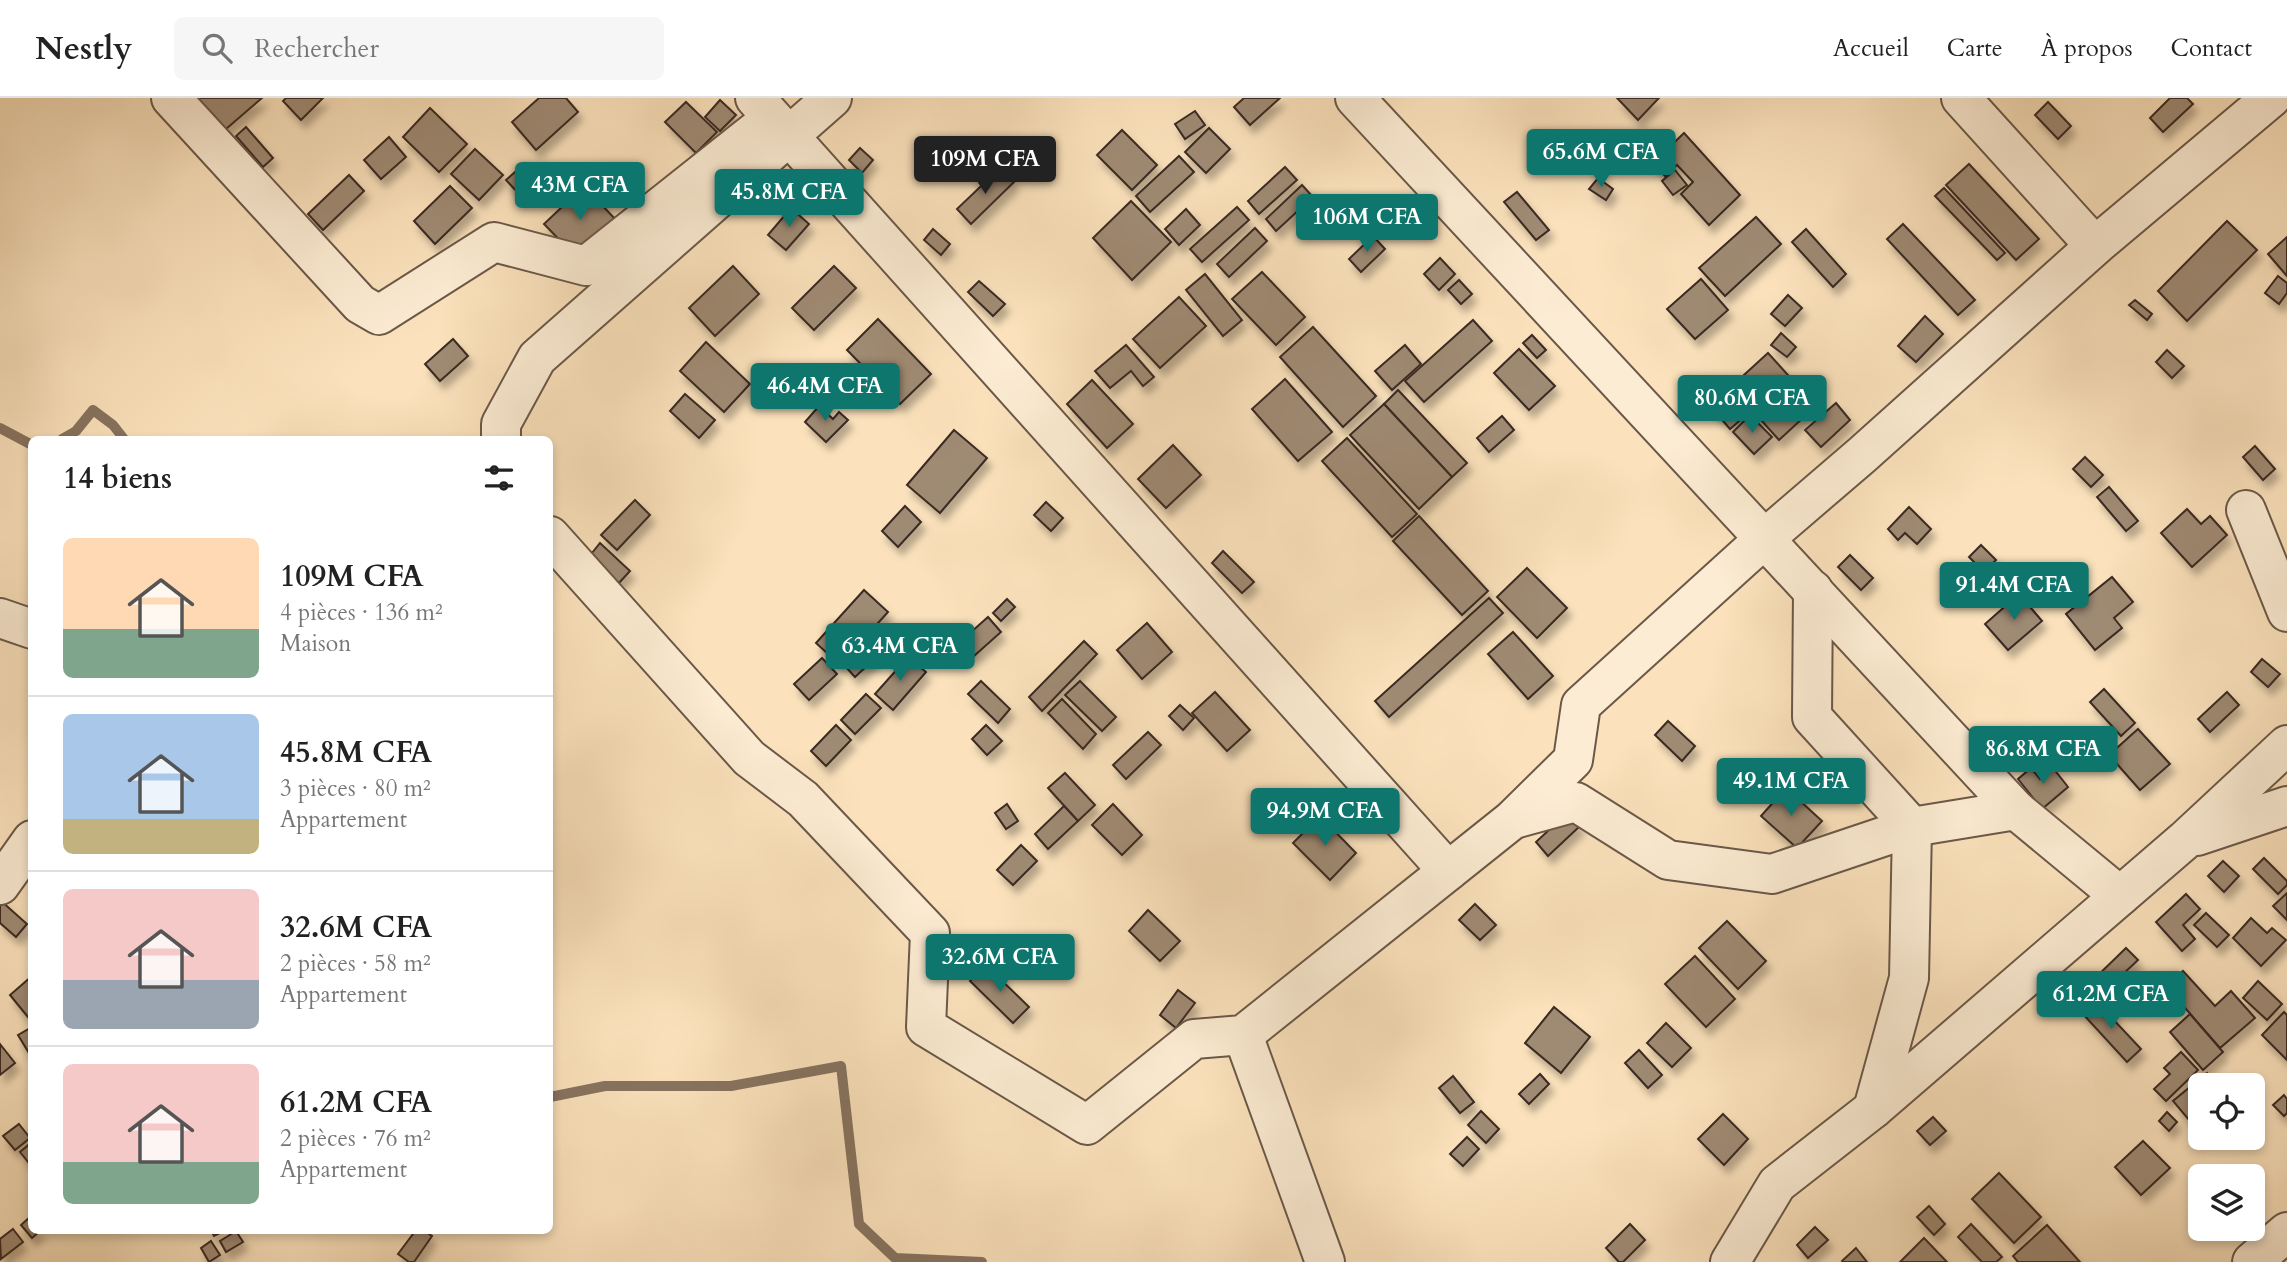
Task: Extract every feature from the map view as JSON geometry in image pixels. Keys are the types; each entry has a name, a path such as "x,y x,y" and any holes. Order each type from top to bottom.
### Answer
{"street":[{"path":"171,98 360,304 379,315 494,242 586,266 771,117 832,98"},
{"path":"1355,98 2016,810 2120,896"},
{"path":"1961,98 2095,246"},
{"path":"553,540 749,758 803,799 930,933 926,1027 1087,1125 1194,1039 1243,1035 1512,820 1573,760 1581,705 2095,246 2271,98"},
{"path":"501,436 501,424 537,358 771,117"},
{"path":"771,117 1448,871"},
{"path":"2246,510 2287,612"},
{"path":"1813,590 1812,717 1912,827 1909,978 1873,1109"},
{"path":"0,618 28,628"},
{"path":"1730,1262 1777,1184 1873,1109 2185,840 2287,745"},
{"path":"1512,820 1576,802 1668,860 1772,874 1912,827 2016,810"},
{"path":"2185,840 2287,806"},
{"path":"0,885 28,846"},
{"path":"1243,1035 1325,1262"},
{"path":"2252,1262 2287,1232"}],"building":[{"path":"190,98 262,98 219,135"},
{"path":"286,98 323,98 301,120 283,101"},
{"path":"539,98 566,98 578,112 536,150 512,122"},
{"path":"1244,98 1280,98 1250,125 1234,107"},
{"path":"1617,98 1659,98 1638,120"},
{"path":"2170,98 2187,98 2193,104 2163,132 2150,118"},
{"path":"720,100 736,115 720,131 705,117"},
{"path":"686,102 717,132 696,153 665,122"},
{"path":"2048,102 2071,126 2058,139 2035,115"},
{"path":"430,108 467,144 439,172 403,137"},
{"path":"1195,111 1205,125 1185,139 1175,124"},
{"path":"246,127 273,158 263,167 236,136"},
{"path":"1209,128 1230,149 1206,173 1185,152"},
{"path":"1122,130 1157,165 1132,190 1097,155"},
{"path":"1684,133 1740,195 1709,225 1681,194 1693,182 1677,165 1665,176 1653,163"},
{"path":"389,137 406,157 381,179 364,160"},
{"path":"860,148 873,160 862,173 849,160"},
{"path":"475,149 503,175 479,200 451,174"},
{"path":"1179,156 1194,172 1150,212 1136,196"},
{"path":"525,163 537,178 519,194 506,180"},
{"path":"1969,164 2039,239 2016,260 1946,185"},
{"path":"1285,167 1297,180 1259,214 1248,201"},
{"path":"1000,168 1014,182 971,224 957,209"},
{"path":"1675,170 1687,185 1673,195 1662,181"},
{"path":"349,175 364,191 323,230 308,214"},
{"path":"1598,178 1613,189 1606,200 1589,189"},
{"path":"1302,185 1313,197 1276,231 1266,219"},
{"path":"450,186 472,208 435,244 414,221"},
{"path":"584,186 616,220 577,258 544,224"},
{"path":"1944,188 2005,253 1997,260 1935,196"},
{"path":"1517,192 1549,230 1536,240 1504,202"},
{"path":"1131,201 1171,242 1132,280 1093,238"},
{"path":"1237,207 1249,220 1202,262 1190,249"},
{"path":"791,208 809,224 786,250 768,235"},
{"path":"1186,209 1200,225 1179,245 1165,229"},
{"path":"1756,217 1781,244 1725,296 1699,268"},
{"path":"2227,221 2257,250 2187,321 2158,291"},
{"path":"1903,224 1975,300 1958,315 1887,239"},
{"path":"1255,228 1267,241 1229,277 1217,264"},
{"path":"933,229 950,244 941,255 924,240"},
{"path":"1806,229 1846,274 1833,287 1792,242"},
{"path":"1373,236 1385,249 1361,272 1349,259"},
{"path":"2287,237 2287,276 2268,254"},
{"path":"1440,258 1455,274 1439,290 1424,274"},
{"path":"733,266 759,294 715,336 689,308"},
{"path":"834,266 856,288 814,330 792,308"},
{"path":"1262,272 1305,317 1276,345 1232,299"},
{"path":"1205,274 1242,320 1223,336 1186,290"},
{"path":"2278,276 2287,283 2287,293 2279,304 2265,293"},
{"path":"1701,279 1728,310 1695,339 1667,309"},
{"path":"1459,280 1472,294 1461,304 1448,290"},
{"path":"979,281 1005,304 993,316 968,292"},
{"path":"1788,295 1802,308 1785,326 1771,314"},
{"path":"1179,297 1206,326 1160,368 1133,339"},
{"path":"2135,300 2152,314 2147,320 2129,305"},
{"path":"1925,316 1943,334 1916,362 1898,346"},
{"path":"878,319 931,374 900,404 847,350"},
{"path":"1473,320 1492,341 1424,402 1405,381"},
{"path":"1313,327 1376,396 1343,427 1280,357"},
{"path":"1781,333 1796,347 1787,357 1771,345"},
{"path":"1532,335 1546,350 1537,358 1523,343"},
{"path":"453,339 468,356 440,381 425,364"},
{"path":"706,342 750,384 724,412 680,371"},
{"path":"1126,345 1154,377 1143,386 1131,371 1110,388 1095,371"},
{"path":"1405,345 1421,364 1392,390 1375,371"},
{"path":"1519,349 1555,386 1529,410 1494,373"},
{"path":"2167,350 2184,366 2172,378 2156,362"},
{"path":"1768,353 1816,406 1779,440 1752,410 1730,429 1710,406"},
{"path":"1285,379 1332,432 1298,461 1252,409"},
{"path":"1092,380 1133,424 1107,448 1067,404"},
{"path":"1398,390 1467,463 1452,477 1384,404"},
{"path":"685,394 715,420 699,438 670,411"},
{"path":"1836,403 1850,420 1821,447 1805,430"},
{"path":"1384,404 1452,477 1419,509 1350,435"},
{"path":"819,406 833,419 839,412 848,420 826,442 805,422"},
{"path":"1750,415 1772,437 1754,454 1733,432"},
{"path":"1502,416 1514,430 1489,452 1477,438"},
{"path":"954,430 987,458 940,513 907,485"},
{"path":"1347,438 1417,514 1392,537 1322,461"},
{"path":"1173,445 1201,475 1166,508 1138,479"},
{"path":"2255,446 2275,469 2263,480 2243,457"},
{"path":"2085,457 2103,475 2091,487 2073,469"},
{"path":"2109,487 2138,521 2126,531 2097,497"},
{"path":"635,500 650,515 617,550 601,535"},
{"path":"1046,502 1063,518 1051,531 1034,515"},
{"path":"905,506 921,522 898,547 882,531"},
{"path":"1909,507 1931,529 1917,544 1905,533 1898,540 1888,529"},
{"path":"2187,509 2201,524 2210,516 2227,535 2192,567 2161,533"},
{"path":"1419,516 1488,591 1462,615 1393,541"},
{"path":"600,543 630,571 618,584 588,558"},
{"path":"1981,545 1996,560 1984,572 1969,557"},
{"path":"1223,551 1254,582 1242,593 1212,563"},
{"path":"1850,555 1873,578 1861,590 1838,567"},
{"path":"1527,568 1567,608 1537,638 1497,597"},
{"path":"2112,577 2133,602 2114,618 2122,628 2095,650 2066,614"},
{"path":"864,590 888,612 840,665 816,643"},
{"path":"2019,594 2042,621 2008,650 1985,624"},
{"path":"1489,598 1503,613 1389,717 1375,701"},
{"path":"1007,599 1015,607 1001,621 993,613"},
{"path":"988,617 1001,632 974,656 961,641"},
{"path":"1147,623 1172,652 1142,679 1117,650"},
{"path":"885,625 897,638 855,677 844,665"},
{"path":"1513,632 1553,676 1528,699 1488,654"},
{"path":"1084,641 1097,654 1042,711 1029,697"},
{"path":"908,657 926,672 893,710 875,694"},
{"path":"822,658 837,674 809,700 794,684"},
{"path":"2262,659 2280,674 2268,687 2251,672"},
{"path":"981,681 1010,709 998,723 968,694"},
{"path":"1080,681 1116,717 1102,731 1065,695"},
{"path":"2104,689 2135,723 2121,736 2090,702"},
{"path":"1215,692 1250,730 1227,751 1192,713"},
{"path":"2227,692 2239,705 2210,732 2198,719"},
{"path":"866,694 881,708 855,734 841,720"},
{"path":"1062,699 1096,734 1083,749 1048,713"},
{"path":"1180,705 1194,718 1183,730 1169,716"},
{"path":"1668,721 1695,746 1682,761 1655,735"},
{"path":"836,725 851,740 826,766 811,751"},
{"path":"986,725 1002,741 987,755 972,739"},
{"path":"2138,729 2170,764 2140,790 2109,755"},
{"path":"1148,732 1161,745 1126,779 1113,765"},
{"path":"2087,733 2100,749 2088,759 2075,742"},
{"path":"2031,768 2040,779 2053,768 2068,787 2042,809 2018,779"},
{"path":"1065,773 1095,805 1078,821 1048,788"},
{"path":"1786,788 1822,821 1797,848 1761,816"},
{"path":"1007,804 1018,821 1006,829 995,813"},
{"path":"1113,804 1142,835 1122,855 1092,825"},
{"path":"1064,806 1078,821 1048,849 1035,834"},
{"path":"1567,813 1580,826 1548,856 1536,842"},
{"path":"1320,816 1356,853 1330,880 1293,843"},
{"path":"1021,845 1037,861 1013,885 997,870"},
{"path":"2264,858 2287,881 2287,885 2278,894 2253,869"},
{"path":"2223,861 2239,876 2224,892 2208,876"},
{"path":"2287,893 2287,920 2273,906"},
{"path":"2186,894 2200,909 2183,925 2195,939 2182,951 2156,922"},
{"path":"0,900 27,924 16,937 0,923"},
{"path":"1475,904 1496,925 1480,940 1459,920"},
{"path":"1148,910 1180,941 1160,961 1129,931"},
{"path":"2206,913 2229,935 2217,947 2194,925"},
{"path":"2251,918 2267,933 2272,928 2286,940 2261,966 2233,938"},
{"path":"1727,921 1766,961 1738,989 1699,948"},
{"path":"2126,948 2138,960 2104,992 2093,980"},
{"path":"1695,956 1735,999 1706,1027 1665,984"},
{"path":"986,965 1029,1007 1013,1023 970,981"},
{"path":"2183,971 2215,1006 2231,991 2255,1018 2220,1048 2166,986"},
{"path":"28,979 28,1017 10,995"},
{"path":"2258,981 2282,1004 2267,1020 2243,998"},
{"path":"1178,990 1195,1003 1176,1028 1160,1015"},
{"path":"2095,1000 2141,1049 2127,1062 2082,1013"},
{"path":"1554,1007 1590,1037 1561,1073 1525,1043"},
{"path":"2284,1012 2287,1015 2287,1060 2262,1035"},
{"path":"2190,1014 2223,1052 2203,1070 2170,1032"},
{"path":"1666,1023 1691,1048 1672,1067 1647,1043"},
{"path":"28,1029 28,1051 18,1035"},
{"path":"0,1044 15,1063 0,1075"},
{"path":"1639,1050 1662,1075 1648,1088 1625,1063"},
{"path":"2181,1052 2198,1070 2188,1073 2188,1080 2166,1101 2154,1089 2170,1074 2164,1068"},
{"path":"1540,1074 1549,1084 1529,1104 1519,1094"},
{"path":"1453,1076 1474,1102 1460,1113 1439,1088"},
{"path":"2188,1089 2188,1119 2173,1101"},
{"path":"2284,1095 2287,1099 2287,1113 2284,1116 2273,1105"},
{"path":"1481,1111 1499,1129 1486,1143 1468,1125"},
{"path":"2167,1112 2177,1122 2169,1131 2159,1121"},
{"path":"1723,1114 1748,1139 1724,1165 1698,1139"},
{"path":"1933,1117 1946,1131 1930,1145 1917,1131"},
{"path":"19,1124 28,1140 15,1150 3,1136"},
{"path":"1467,1137 1479,1149 1463,1166 1450,1154"},
{"path":"2143,1141 2170,1168 2141,1195 2115,1167"},
{"path":"28,1145 28,1162 20,1152"},
{"path":"1999,1173 2041,1217 2014,1243 1972,1199"},
{"path":"1929,1206 1945,1224 1934,1235 1917,1217"},
{"path":"28,1219 28,1233 21,1225"},
{"path":"1630,1224 1645,1240 1623,1262 1619,1262 1606,1248"},
{"path":"1971,1224 2002,1257 1996,1262 1982,1262 1958,1237"},
{"path":"2047,1225 2080,1262 2018,1262 2013,1256"},
{"path":"1815,1227 1828,1240 1808,1258 1797,1245"},
{"path":"13,1229 23,1242 1,1259 0,1239"},
{"path":"231,1234 238,1234 243,1242 226,1252 220,1241"},
{"path":"413,1234 432,1236 414,1262 409,1262 398,1254"},
{"path":"1924,1238 1947,1262 1900,1262"},
{"path":"211,1241 220,1255 209,1262 201,1248"},
{"path":"1856,1248 1867,1262 1842,1261"}],"waterway":[{"path":"67,436 76,431 93,410 113,425 122,436"},
{"path":"0,428 28,443"},
{"path":"553,1096 605,1086 731,1086 841,1066 859,1224 895,1258 982,1262"}]}
